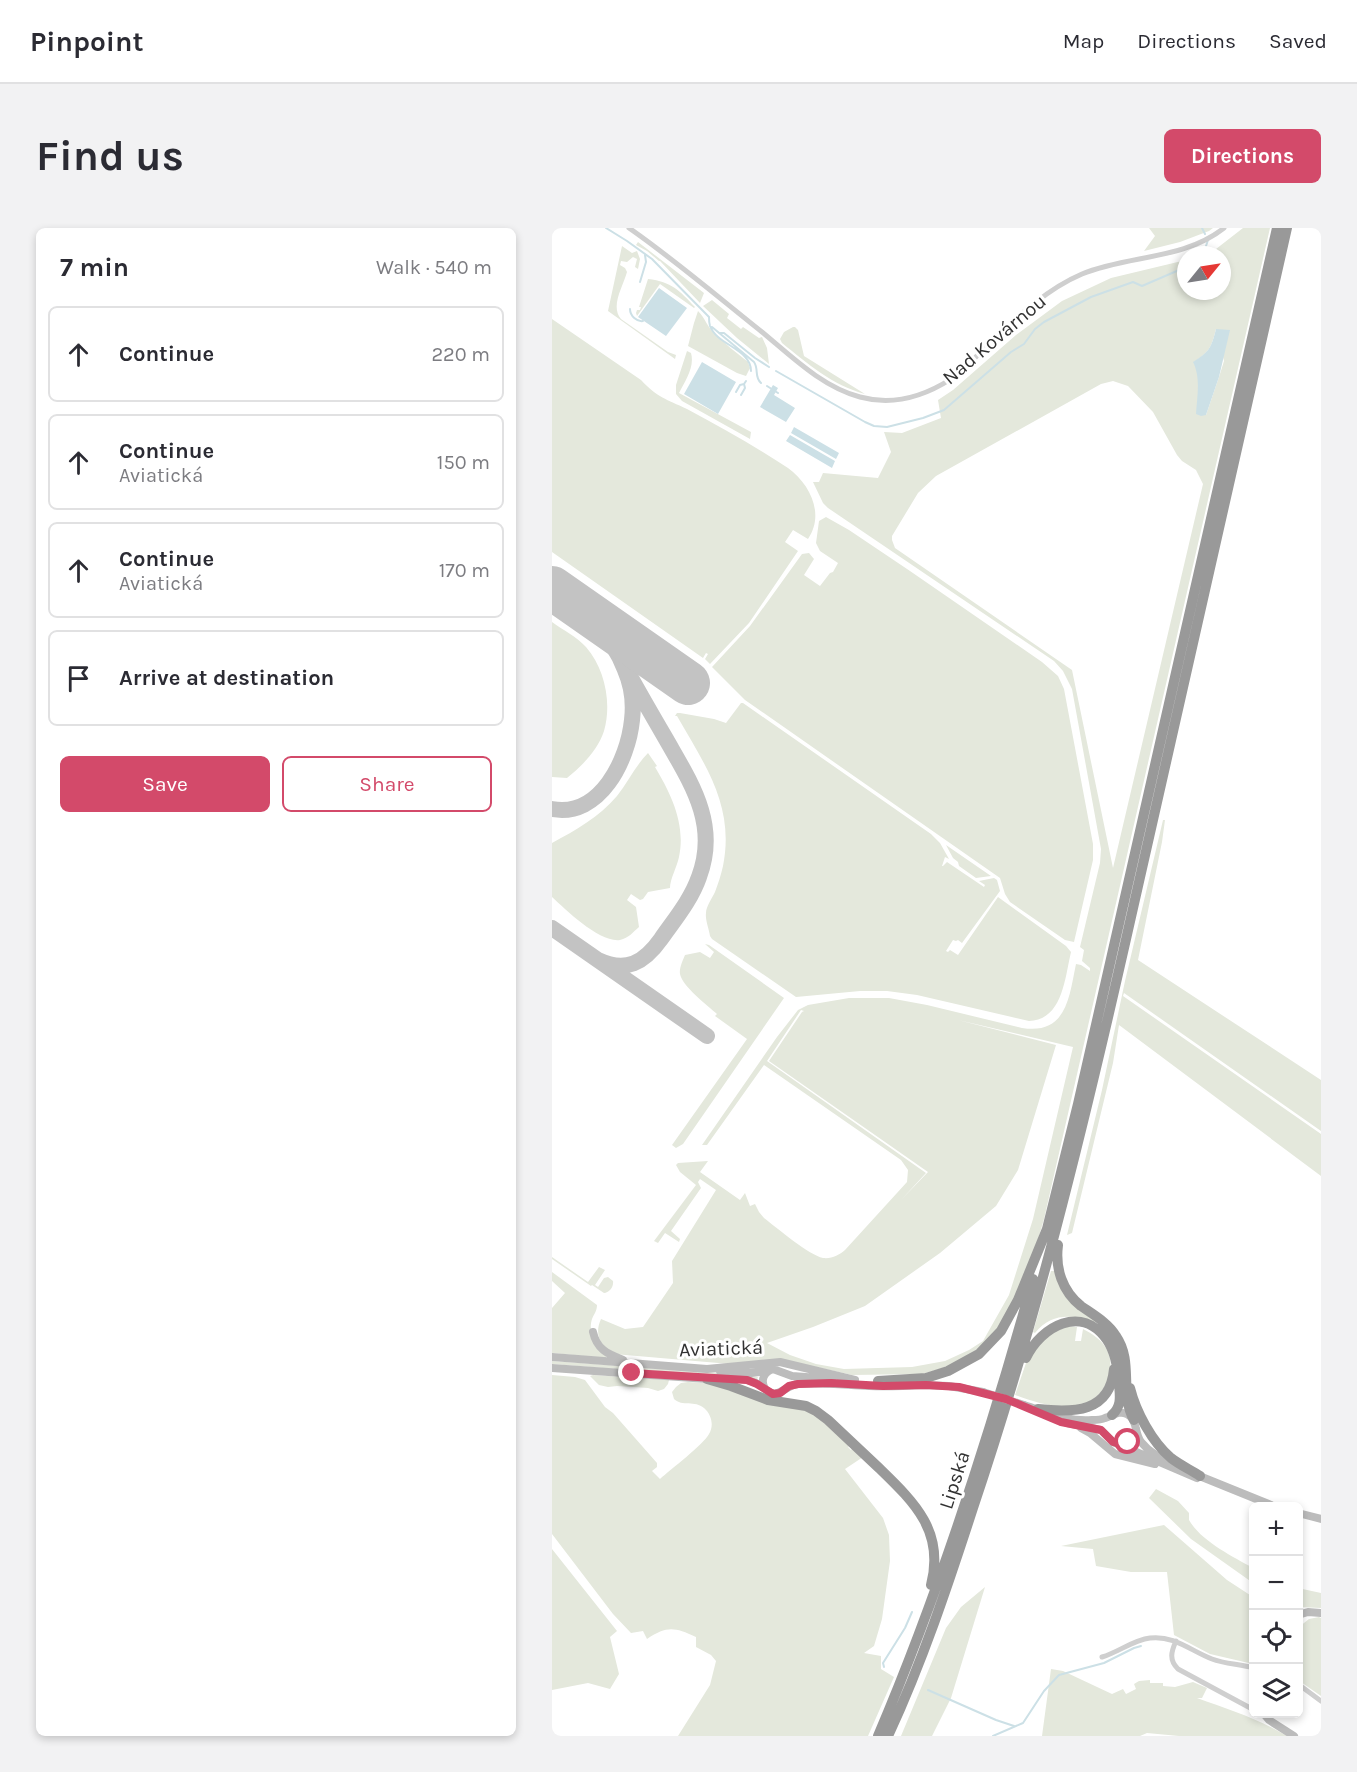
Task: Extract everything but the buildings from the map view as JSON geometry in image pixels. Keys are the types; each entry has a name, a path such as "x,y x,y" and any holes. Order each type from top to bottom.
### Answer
{"highway":[{"path":"878,1381 934,1377 965,1363 985,1349 1001,1331 1012,1311 1047,1229 1078,1104 1277,228"},
{"path":"1135,1424 1128,1405 1125,1355 1117,1337 1106,1324 1073,1299 1065,1288 1060,1277 1057,1250 1062,1212 1287,228"},
{"name":"Lipská","path":"888,1736 902,1707 966,1530 1011,1391 1062,1212"},
{"name":"Lipská","path":"878,1736 914,1649 949,1551 989,1428 1047,1229"},
{"path":"1011,1391 1032,1346 1045,1333 1057,1325 1072,1322 1090,1326 1104,1336 1113,1350 1119,1373 1119,1406 1111,1416"},
{"path":"1038,1409 1075,1411 1091,1406 1100,1400 1114,1376 1113,1350"},
{"path":"1127,1372 1137,1407 1159,1444 1174,1461 1200,1476"},
{"path":"707,1374 768,1400 794,1403 811,1408 822,1415 913,1502 926,1523 932,1540 935,1563 933,1579 916,1632 914,1649"},
{"path":"770,1393 798,1397 817,1405 842,1428 854,1445"}],"main road":[{"path":"593,1332 596,1342 604,1352 633,1364"},
{"name":"Aviatická","path":"552,1358 633,1364 707,1374 715,1378 747,1380 770,1393"},
{"name":"Aviatická","path":"552,1368 707,1374 780,1362 855,1380"},
{"path":"707,1374 715,1371 751,1373 776,1369 792,1376 949,1386 983,1392 1075,1420 1098,1420 1125,1413 1135,1424 1140,1441 1165,1460 1263,1502"},
{"path":"770,1370 765,1374 762,1382 770,1393 780,1393 798,1384 926,1385"},
{"path":"782,1372 787,1378 784,1389"},
{"path":"1024,1405 1050,1418 1077,1426 1097,1428 1113,1442 1259,1502"},
{"path":"1106,1434 1105,1424 1111,1416"},
{"path":"1113,1442 1120,1444 1133,1438 1135,1424"},
{"path":"1077,1426 1090,1433 1119,1456 1179,1471"},
{"path":"1303,1515 1321,1519"},
{"path":"1303,1614 1321,1613"},
{"path":"1268,1718 1294,1736"}],"street":[{"name":"Nad Kovárnou","path":"629,228 666,254 813,373 850,394 872,400 888,401 917,397 951,379 1040,298 1069,281 1096,269 1200,243 1224,228"},
{"path":"1102,1657 1142,1640 1162,1637 1176,1641 1211,1659 1249,1667"},
{"path":"1176,1641 1171,1657 1178,1669 1249,1707"},
{"path":"1303,1687 1321,1701"}],"shaded area":[{"path":"1149,228 1213,228 1180,242 1144,251 1155,236"},
{"path":"1243,228 1270,228 1044,1219 1034,1253 1006,1318 985,1344 953,1365 922,1374 852,1375 794,1362 730,1364 614,1354 605,1347 598,1335 601,1319 625,1329 643,1327 673,1283 672,1261 716,1190 700,1179 698,1182 701,1188 671,1231 680,1239 679,1242 665,1233 658,1243 654,1241 696,1185 680,1172 676,1165 678,1163 708,1161 700,1172 740,1200 745,1193 750,1206 755,1204 764,1218 802,1247 823,1258 835,1256 845,1250 907,1182 908,1170 901,1160 764,1065 707,1145 702,1145 798,1010 808,1005 849,998 889,998 1022,1028 1037,1029 1057,1020 1063,1011 1068,1001 1076,964 1090,971 1090,968 1082,961 1084,950 1080,947 1100,863 1101,849 1072,689 1063,671 1054,661 828,508 823,503 813,482 819,482 823,473 878,478 891,452 884,432 902,433 941,418 938,400 953,390 1016,335 1062,301 1111,278 1177,262 1177,300 1231,300 1231,246 1220,246","holes":["1216,329 1224,361 1206,415 1194,362 1207,352","1113,381 1128,386 1153,412 1177,455 1196,470 1203,484 1113,868 1072,670 895,548 892,540 892,536 918,493 936,476 1101,384","801,1010 804,1011 769,1061 928,1172 901,1200 926,1173 767,1061","958,1020 1073,1047 1033,1219 1009,1295 983,1341 945,1361 912,1367 844,1369 816,1364 790,1355 767,1343 865,1306 940,1253 996,1206 1018,1170 1056,1045"]},
{"path":"638,242 704,293 700,303 660,261 636,245"},
{"path":"622,246 632,253 637,251 640,259 638,269 635,267 637,259 633,257 627,262 621,261 620,265 627,272 618,296 618,314 621,319 668,352 676,355 675,359 608,311"},
{"path":"648,279 663,282 674,288 695,307 660,284 637,316 636,313 640,310"},
{"path":"659,288 687,308 666,336 638,317"},
{"path":"712,300 729,314 727,318 741,329 743,327 759,338 762,337 767,348 769,364 703,306"},
{"path":"698,311 712,331 748,362 750,368 746,376 688,346"},
{"path":"552,319 641,380 657,394 764,452 788,468 803,482 813,500 815,520 808,539 793,530 785,542 798,551 749,623 710,664 705,659 708,654 706,653 703,658 552,552"},
{"path":"793,327 798,330 804,356 865,394 831,379 782,343 780,339 784,332"},
{"path":"1216,329 1230,330 1219,377 1206,415 1201,416 1196,414 1198,381 1193,362 1209,348"},
{"path":"687,351 691,353 692,363 679,393 751,432 750,439 682,401 676,394 676,385"},
{"path":"702,362 736,382 718,414 684,394"},
{"path":"773,385 778,388 774,395 795,408 786,422 760,407"},
{"path":"794,427 839,453 836,459 791,433"},
{"path":"790,435 835,461 832,468 786,441"},
{"path":"826,517 910,571 1042,662 1058,676 1064,689 1093,844 1093,860 1074,942 1065,940 1010,902 1000,878 745,700 712,667 750,626 802,554 809,553 814,559 804,575 820,586 833,572 838,563 820,551 816,543 819,521"},
{"path":"552,622 578,640 593,656 602,676 607,698 604,731 598,745 567,778 552,777"},
{"path":"741,703 931,834 940,843 949,859 945,857 942,866 947,862 984,887 985,885 979,881 994,878 997,880 1000,891 962,943 953,940 946,951 950,950 958,955 998,897 1066,946 1071,952 1064,985 1056,1005 1049,1013 1040,1019 1029,1021 917,995 887,991 796,997 712,939 706,911 723,866 726,844 725,824 721,805 707,769 675,716 680,713 726,723"},
{"path":"648,753 657,766 655,767 676,810 681,845 679,857 670,888 648,892 640,900 631,894 627,900 636,907 639,927 626,938 612,940 593,931 552,897 552,843 587,822 610,804"},
{"path":"1163,820 1165,820 1162,842 1138,960 1321,1080 1321,1131 1124,993 1123,996 1321,1134 1321,1176 1119,1025 1113,1063 1072,1233 1067,1235 1102,1090 1125,981"},
{"path":"946,845 991,876 976,878 959,866"},
{"path":"705,944 784,998 683,1144 676,1148 672,1145 747,1039 715,1016 717,1014 696,996 682,979 680,969 685,955 700,952 710,958 714,952"},
{"path":"552,1257 588,1282 599,1267 605,1270 595,1285 598,1287 604,1278 608,1277 613,1281 612,1287 604,1293 552,1259"},
{"path":"1051,1271 1054,1271 1100,1324 1066,1317 1050,1321 1035,1333 1033,1332"},
{"path":"552,1272 597,1305 591,1330 594,1339 607,1356 606,1358 552,1353 552,1308 565,1293 552,1281"},
{"path":"1070,1326 1077,1327 1075,1341 1081,1341 1083,1329 1103,1343 1107,1350 1110,1359 1109,1376 1101,1392 1087,1403 1070,1407 1045,1404 1015,1395 1026,1363 1048,1333"},
{"path":"552,1361 758,1377 757,1380 552,1364"},
{"path":"552,1375 585,1380 605,1407 657,1463 657,1467 652,1471 660,1479 701,1444 711,1431 710,1417 704,1408 697,1404 681,1403 674,1399 672,1392 676,1387 688,1382 721,1386 809,1410 850,1445 848,1447 851,1450 853,1448 863,1457 845,1469 883,1518 889,1535 890,1561 882,1619 874,1646 864,1653 881,1656 881,1669 894,1677 868,1736 678,1736 710,1685 716,1661 711,1655 696,1647 696,1637 682,1631 665,1630 647,1639 643,1631 631,1633 613,1614 552,1534"},
{"path":"590,1376 669,1380 664,1389 658,1391 648,1388 599,1385"},
{"path":"1156,1489 1178,1501 1189,1513 1189,1520 1201,1535 1249,1566 1249,1580 1191,1539 1149,1498"},
{"path":"1164,1525 1227,1580 1249,1594 1249,1663 1210,1654 1174,1635 1167,1572 1131,1572 1096,1566 1093,1549 1061,1546"},
{"path":"552,1549 617,1631 610,1637 619,1674 610,1689 588,1683 552,1690"},
{"path":"985,1587 951,1698 932,1736 901,1736 946,1628 961,1607"},
{"path":"1303,1589 1321,1593 1321,1608 1303,1607"},
{"path":"1321,1618 1321,1696 1303,1683 1303,1624 1309,1619"},
{"path":"1051,1669 1063,1671 1112,1694 1123,1689 1126,1694 1136,1689 1134,1684 1139,1681 1150,1680 1150,1683 1163,1683 1163,1686 1175,1687 1193,1682 1207,1688 1202,1698 1197,1698 1254,1719 1287,1736 1179,1736 1147,1733 1140,1736 1042,1736"}],"waterway":[{"path":"606,228 652,259 709,317 710,326 719,338 746,357 751,371"},
{"path":"1202,228 1205,234"},
{"path":"1206,246 1208,240"},
{"path":"640,282 646,262 645,255"},
{"path":"776,371 865,422 874,426 887,427 944,410 1011,352 1024,344 1035,329 1044,322 1091,297 1133,282 1142,286 1177,271"},
{"path":"630,309 634,318 643,321"},
{"path":"712,327 754,362 761,383"},
{"path":"719,333 724,333 769,367"},
{"path":"741,395 746,381"},
{"path":"736,392 740,385 744,384"},
{"path":"767,386 778,393"},
{"path":"884,1667 883,1663 905,1628 912,1612"},
{"path":"993,1736 1023,1723 1044,1691 1059,1675 1104,1663 1141,1646"},
{"path":"928,1690 1014,1726"}],"taxiway":[{"path":"552,589 586,614 612,644 627,676 633,707 625,752 609,783 584,805 569,809 552,809"},
{"path":"598,960 617,966 626,965 641,960 655,947 696,885 704,858 706,839 704,822 693,788 625,667"},
{"path":"552,928 707,1036"}],"runway":[{"path":"552,588 688,683"}],"route":[{"path":"632,1373 747,1380 773,1394 780,1393 795,1384 959,1387 1024,1405 1061,1422 1097,1428 1113,1442 1120,1444 1128,1442"}]}
